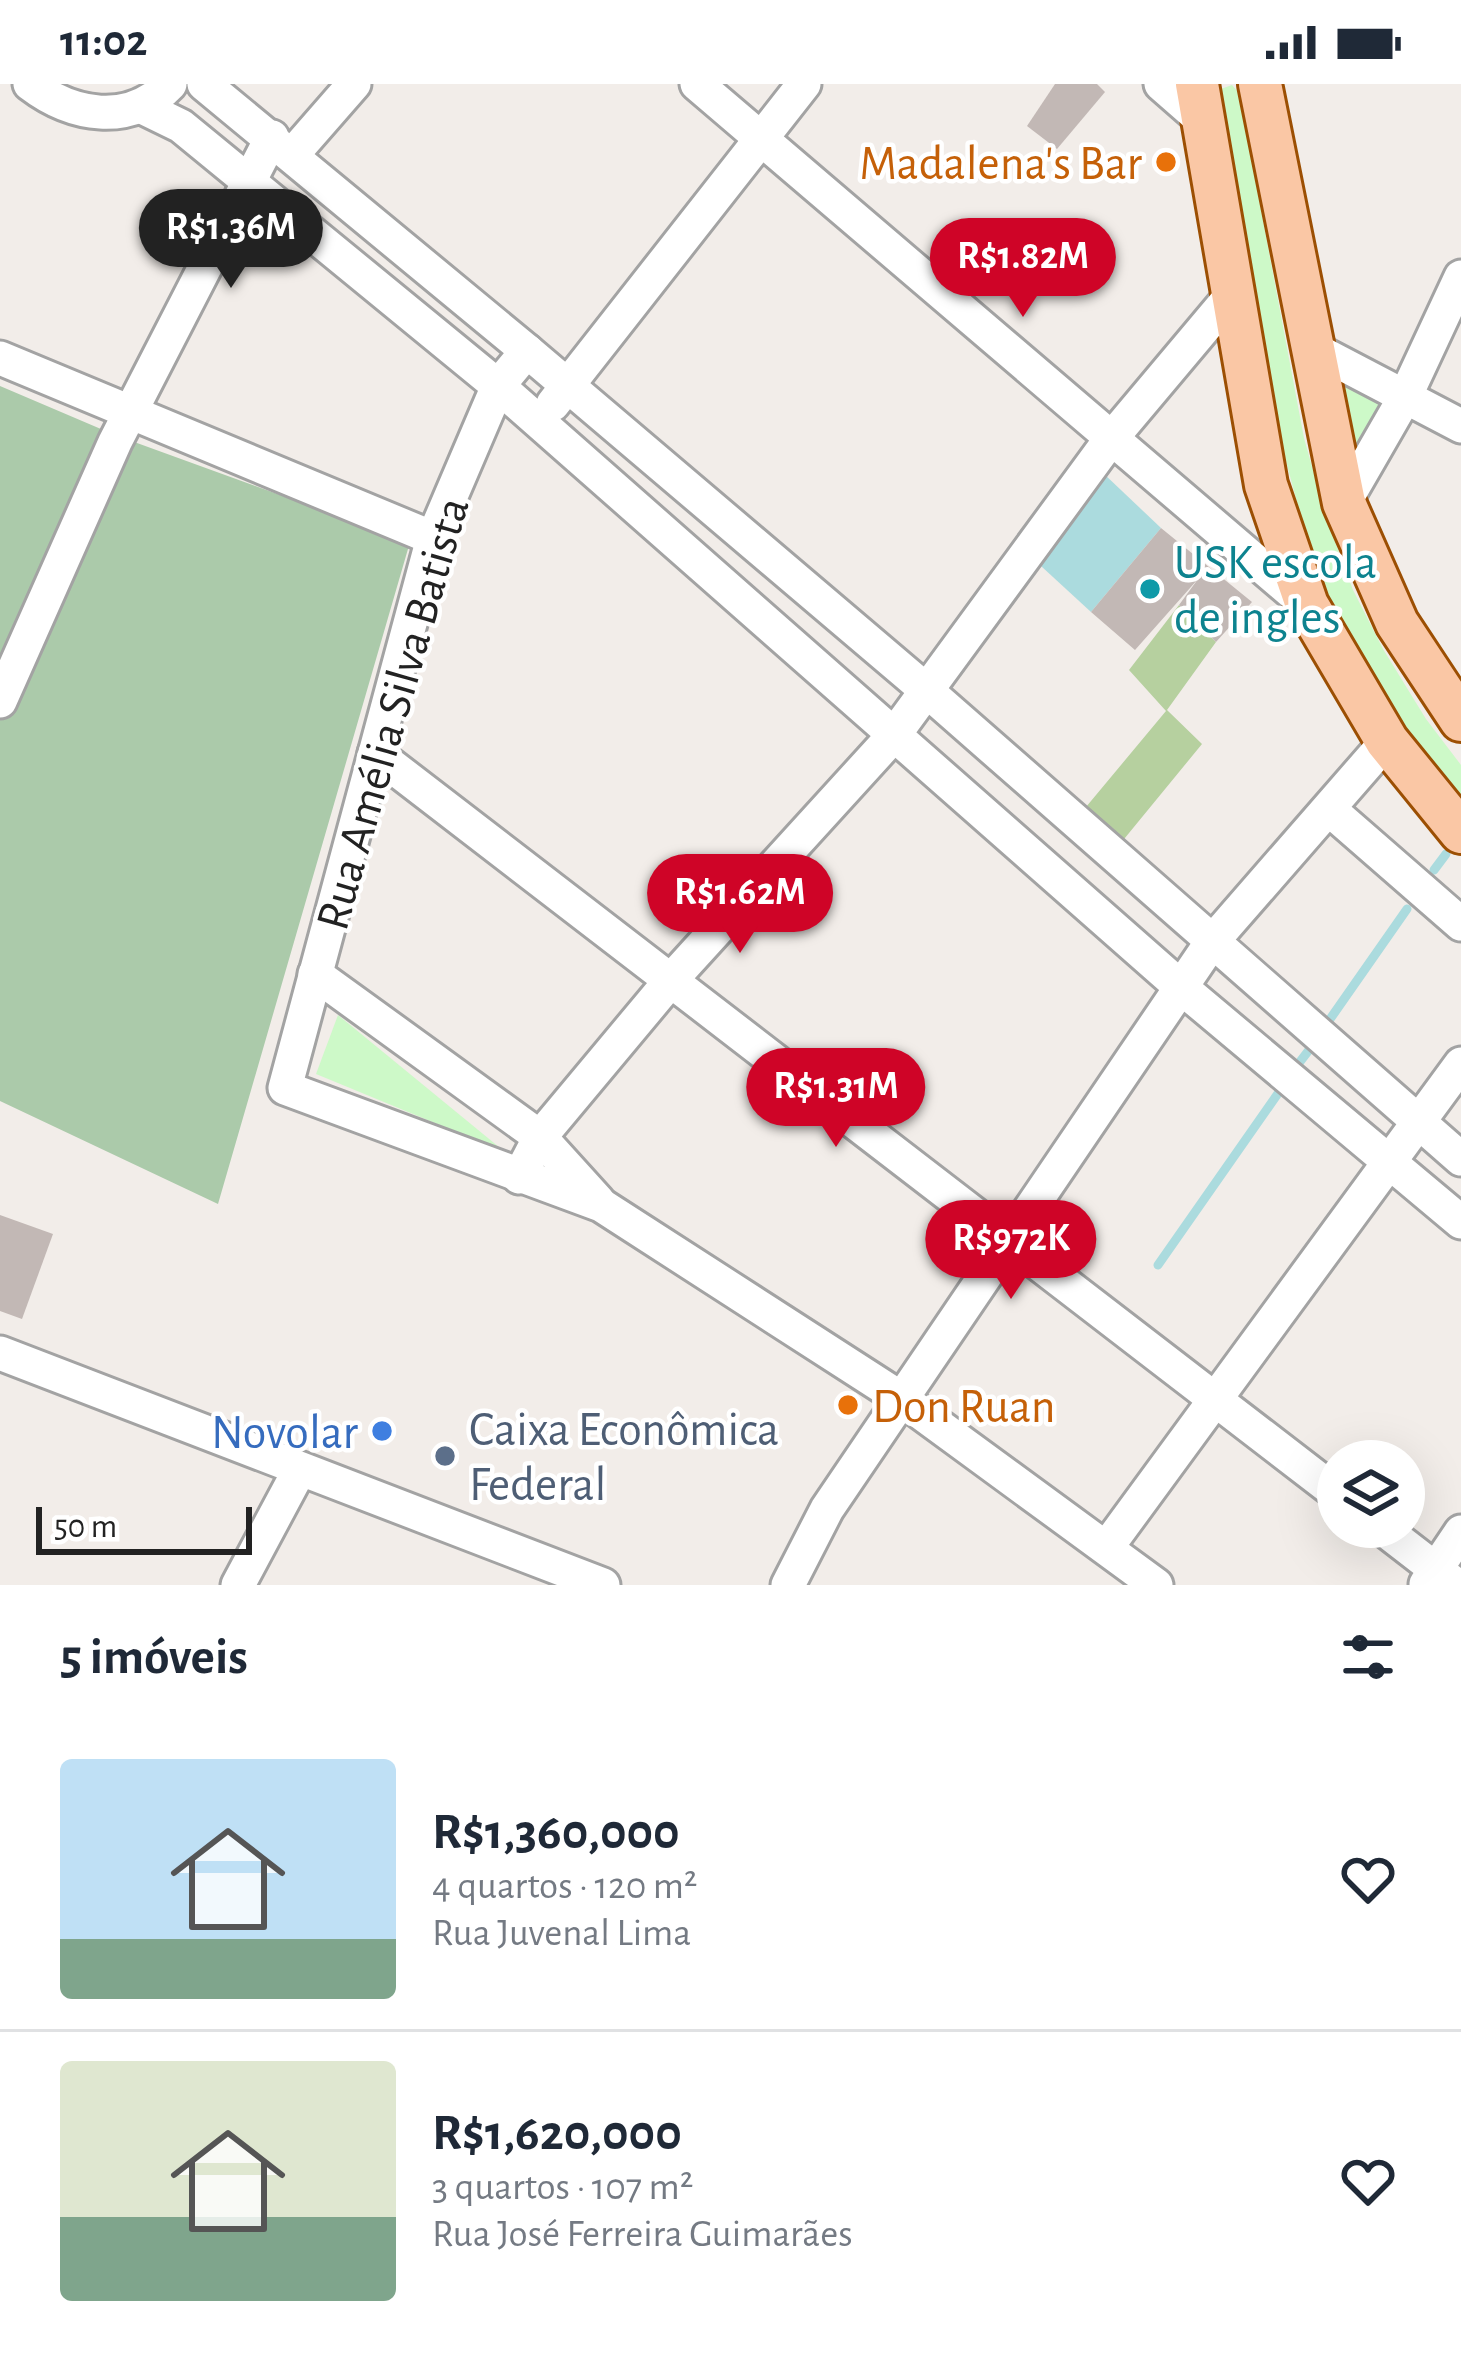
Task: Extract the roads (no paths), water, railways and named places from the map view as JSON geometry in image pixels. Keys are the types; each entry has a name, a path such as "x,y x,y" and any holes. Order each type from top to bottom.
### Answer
{"main road":[{"path":"1260,84 1344,503 1396,623 1461,720"},
{"path":"1199,102 1266,485 1307,605 1387,741 1461,832"}],"street":[{"path":"30,84 53,102 81,112 111,113 140,106 170,84"},
{"path":"203,84 926,690 1461,1159"},
{"path":"0,701 132,413 248,179 354,84"},
{"path":"697,84 1307,605"},
{"path":"538,421 804,84"},
{"path":"1161,84 1199,102"},
{"path":"140,106 182,126 498,386 1183,989 1461,1222"},
{"path":"1344,503 1405,397 1461,277"},
{"path":"1156,1585 902,1399 602,1205 519,1177 540,1137 671,980 894,735 1110,440 1231,296"},
{"path":"1310,347 1461,426"},
{"name":"Rua Amélia Silva Batista","path":"519,1177 285,1088 433,538 498,386 527,352"},
{"path":"0,358 433,538"},
{"path":"788,1585 826,1509 1211,944 1387,741"},
{"path":"375,753 1317,1478"},
{"path":"967,799 998,754"},
{"path":"1329,808 1461,924"},
{"path":"315,974 540,1137 602,1205"},
{"path":"1107,1547 1461,1064"},
{"path":"0,1353 603,1585"},
{"path":"238,1585 300,1468"},
{"path":"1404,1548 1439,1580 1461,1532"}],"water":[{"path":"1103,473 1161,528 1091,612 1041,566"}],"waterway":[{"path":"1434,870 1446,854"},
{"path":"1328,1022 1407,909"},
{"path":"1299,1063 1309,1050"},
{"path":"1158,1265 1279,1092"}],"place":[{"name":"Madalena's Bar","path":"1166,162"},
{"name":"USK escola de ingles","path":"1150,589"},
{"name":"Don Ruan","path":"848,1405"},
{"name":"Novolar","path":"382,1431"},
{"name":"Caixa Econômica Federal","path":"445,1456"}]}
